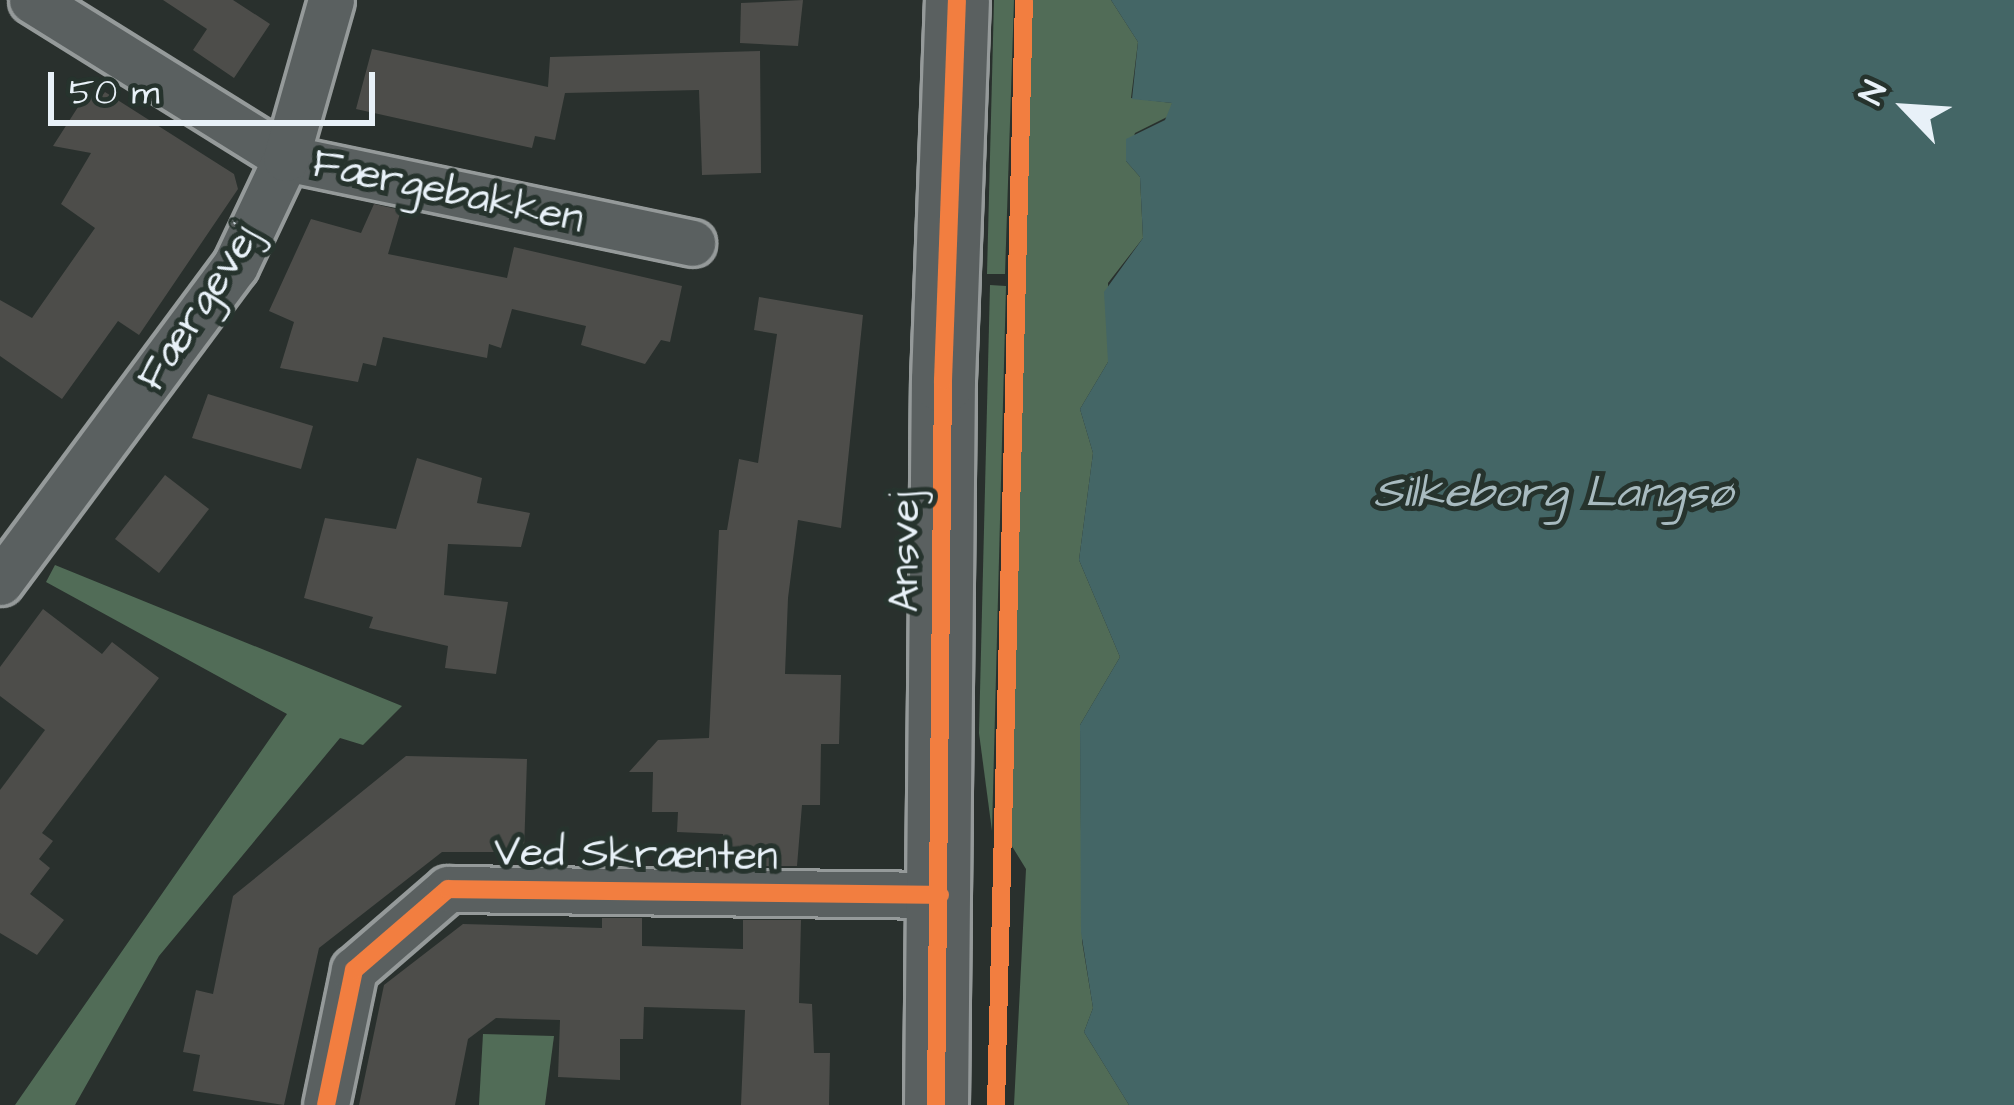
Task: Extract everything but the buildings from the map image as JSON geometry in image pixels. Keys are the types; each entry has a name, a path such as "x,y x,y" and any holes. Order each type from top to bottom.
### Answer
{"street":[{"name":"Færgebakken","path":"32,0 286,158 692,243"},
{"name":"Færgevej","path":"0,582 235,266 286,158 331,0"},
{"name":"Ansvej","path":"936,1105 942,440 957,0"},
{"name":"Ved Skrænten","path":"326,1105 354,970 448,889 940,895"}],"green space":[{"path":"994,0 1014,0 1005,274 987,274"},
{"path":"1028,0 1111,0 1138,42 1131,98 1172,103 1171,115 1135,133 1126,161 1140,177 1143,238 1108,283 1108,362 1080,409 1093,453 1079,560 1120,657 1080,725 1082,941 1093,1008 1084,1032 1129,1105 1014,1105 1026,869 1010,843"},
{"path":"990,285 1006,286 992,831 979,733"},
{"path":"55,565 402,706 363,745 340,738 159,956 75,1105 15,1105 287,714 46,582"},
{"path":"483,1034 554,1036 545,1105 479,1105"}],"water":[{"name":"Silkeborg Langsø","path":"1111,0 2014,0 2014,1105 1129,1105 1084,1032 1093,1008 1081,932 1080,725 1120,657 1079,560 1093,453 1080,409 1108,362 1104,292 1143,238 1140,177 1126,161 1126,139 1165,120 1172,103 1132,99 1138,42"}],"cycle path":[{"path":"936,1105 943,380 957,0"},
{"path":"996,1105 1024,0"},
{"path":"326,1105 354,970 448,889 940,895"}]}
